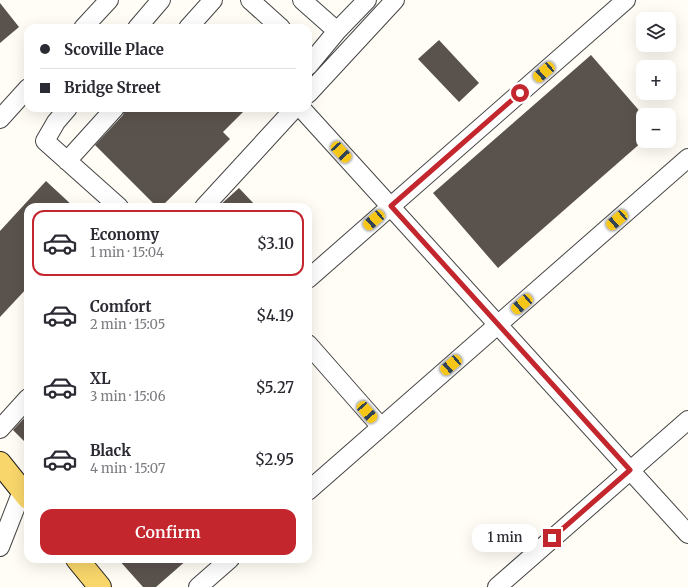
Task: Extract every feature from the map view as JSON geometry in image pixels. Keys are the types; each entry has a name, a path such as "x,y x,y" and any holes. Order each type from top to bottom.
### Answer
{"main road":[{"path":"0,463 24,494"},
{"path":"80,563 100,587"}],"street":[{"path":"87,24 109,0"},
{"path":"140,24 161,0"},
{"path":"192,24 213,0"},
{"path":"250,0 277,24"},
{"path":"302,0 337,31"},
{"path":"312,57 367,0"},
{"path":"312,90 394,0"},
{"path":"312,275 626,0"},
{"path":"0,118 24,92"},
{"path":"65,112 56,122 45,141 114,203"},
{"path":"67,161 111,112"},
{"path":"208,203 291,112"},
{"path":"305,112 688,534"},
{"path":"312,487 688,158"},
{"path":"312,349 381,427"},
{"path":"0,429 24,402"},
{"path":"497,587 688,420"},
{"path":"0,548 4,524 24,496"},
{"path":"198,587 225,563"}],"building":[{"path":"0,3 19,27 0,43"},
{"path":"439,40 479,83 459,102 418,59"},
{"path":"591,55 637,108 636,147 498,268 433,193"},
{"path":"124,112 243,112 223,132 230,139 165,203 153,203 95,145 123,115"},
{"path":"46,181 70,203 26,203"},
{"path":"239,188 253,203 222,203"},
{"path":"24,205 24,291 0,317 0,231"},
{"path":"24,418 24,441 13,430"},
{"path":"122,563 183,563 156,587 143,587"}],"route":[{"path":"520,93 391,206 630,470 552,538"}]}
